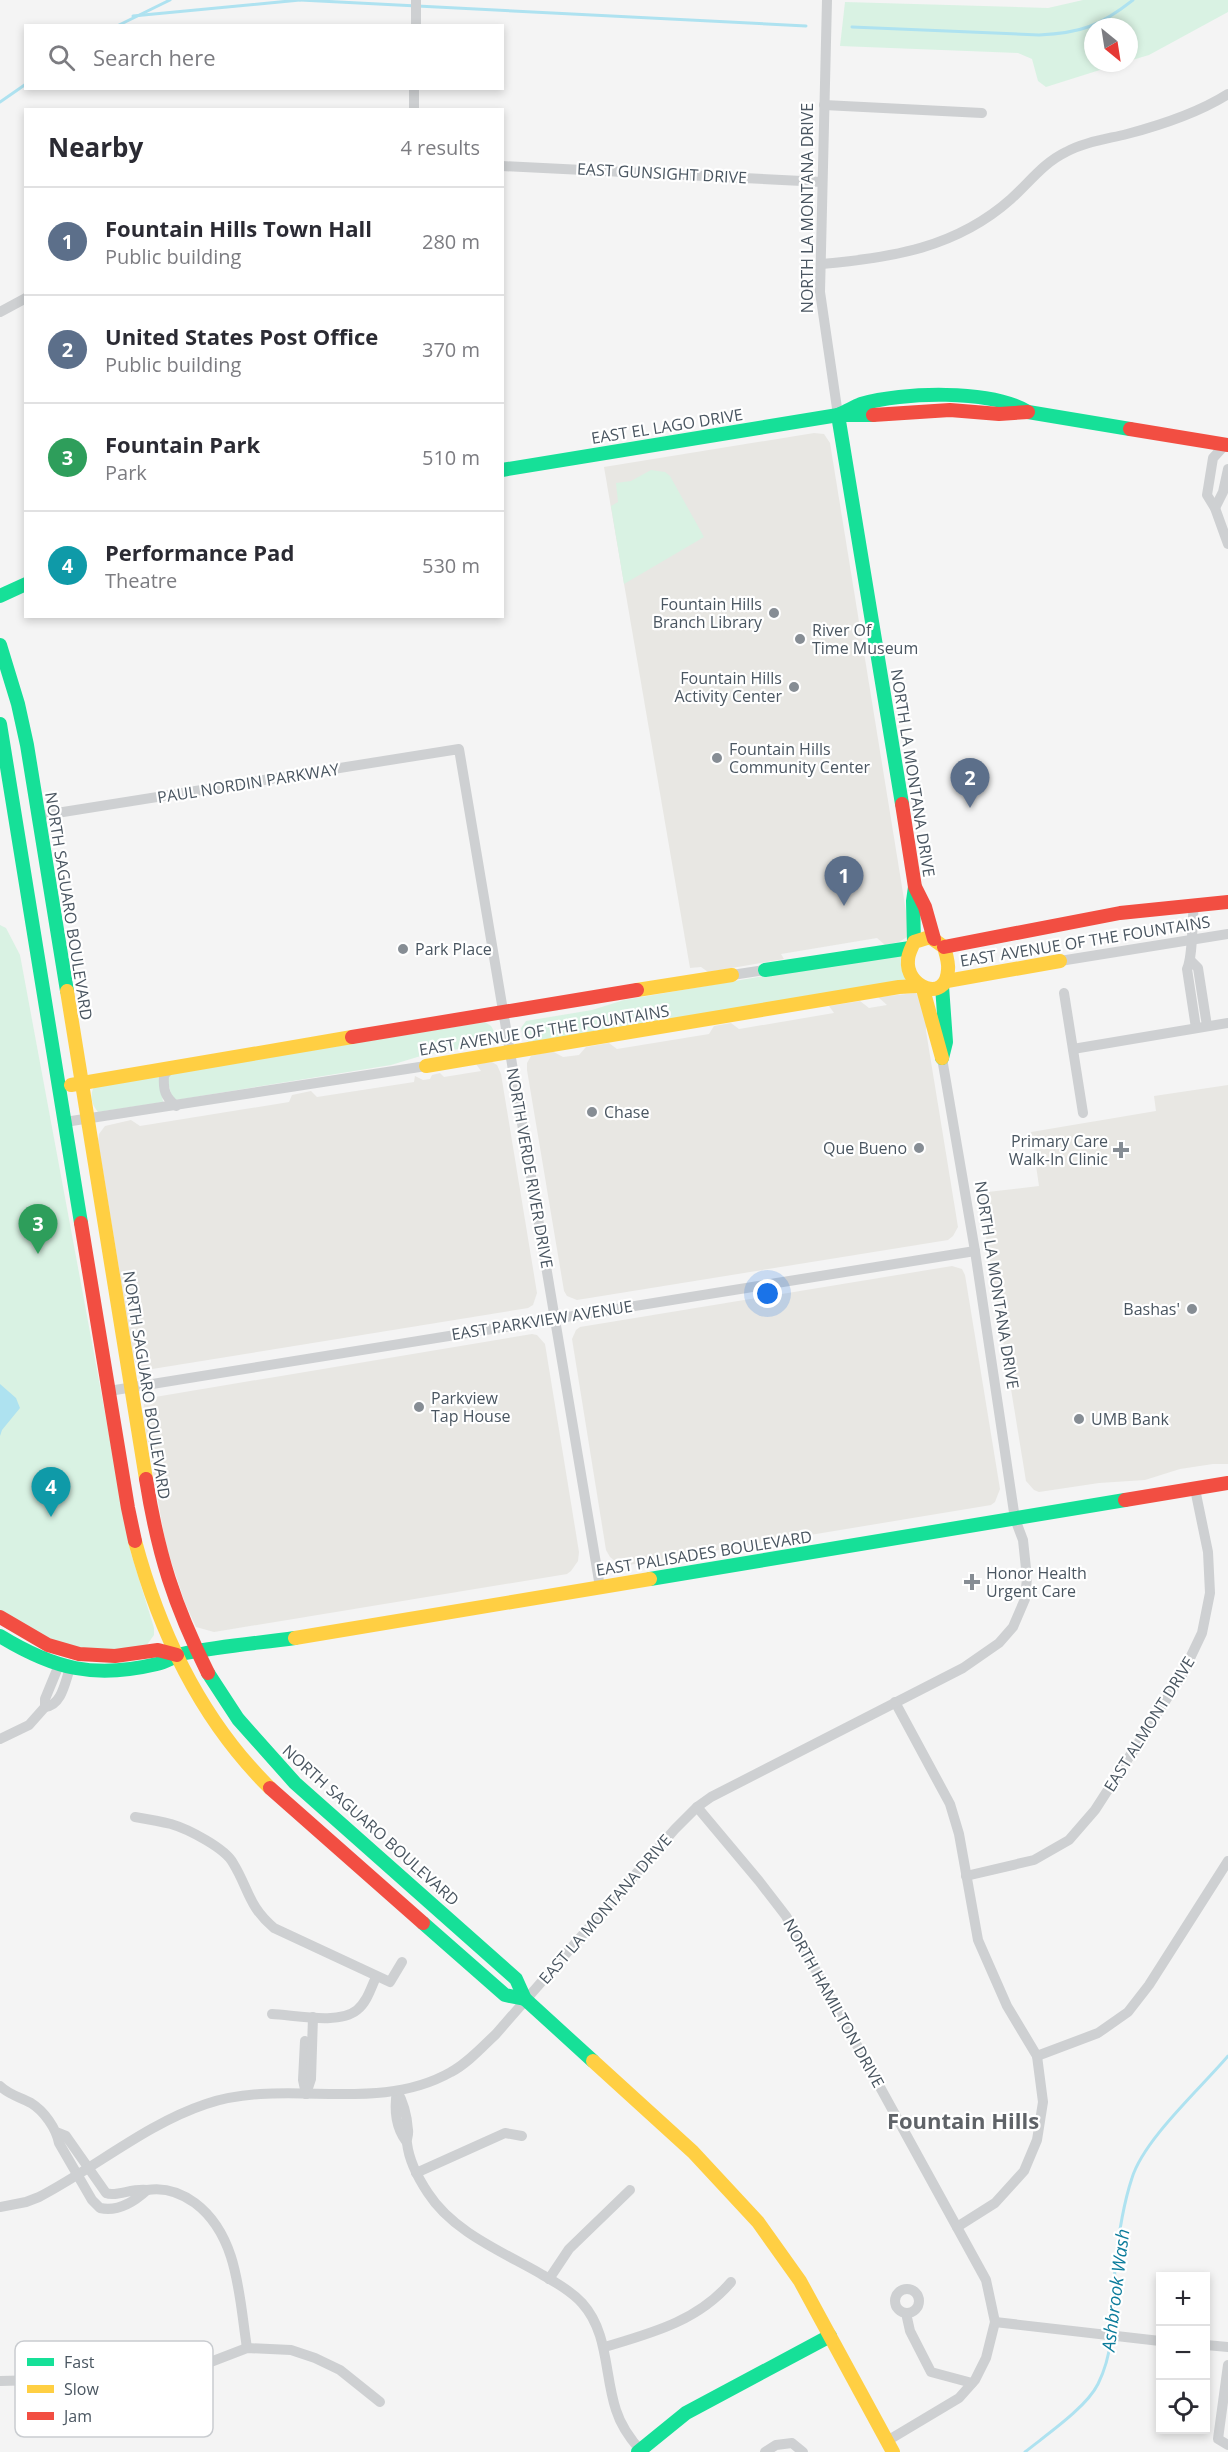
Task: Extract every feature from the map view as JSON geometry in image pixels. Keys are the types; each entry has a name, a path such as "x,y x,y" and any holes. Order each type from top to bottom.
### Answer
{"street":[{"path":"416,0 416,24"},
{"name":"NORTH LA MONTANA DRIVE","path":"827,0 820,292 823,321 915,887 939,943"},
{"path":"414,90 414,108"},
{"path":"821,264 878,259 927,247 970,229 1011,199 1027,181 1065,152 1183,115 1212,104 1228,94"},
{"path":"824,105 982,113"},
{"name":"EAST GUNSIGHT DRIVE","path":"504,166 822,182"},
{"path":"0,312 24,299"},
{"name":"EAST EL LAGO DRIVE","path":"504,470 838,415 866,416 901,411 952,410 1012,416 1028,412 1227,449"},
{"path":"1227,449 1213,458 1207,495 1215,508 1228,544"},
{"path":"1215,508 1223,492 1228,469"},
{"path":"0,596 24,585"},
{"name":"NORTH SAGUARO BOULEVARD","path":"0,645 18,704 38,816 80,1084 159,1550 177,1605 186,1653 200,1699 222,1733 270,1788 505,1995 525,1999"},
{"name":"NORTH SAGUARO BOULEVARD","path":"0,724 137,1553 155,1610 186,1653 268,1755 295,1783 516,1979 525,1999 693,2152 738,2197 800,2281 890,2447"},
{"name":"PAUL NORDIN PARKWAY","path":"38,816 459,750"},
{"name":"NORTH VERDE RIVER DRIVE","path":"459,750 600,1587"},
{"path":"9,774 20,796 25,816 38,816"},
{"name":"NORTH LA MONTANA DRIVE","path":"912,945 916,925 911,904 915,887"},
{"name":"EAST AVENUE OF THE FOUNTAINS","path":"939,943 984,941 1053,924 1163,906 1228,902"},
{"path":"1194,904 1190,941 1191,961 1187,969 1196,991 1201,1027"},
{"name":"EAST AVENUE OF THE FOUNTAINS","path":"944,984 1060,961 1228,934"},
{"path":"923,938 939,943 947,960 944,984 933,991 920,988 909,969 908,959 912,945 923,938"},
{"name":"EAST AVENUE OF THE FOUNTAINS","path":"59,1087 174,1066 504,1014 912,945"},
{"name":"NORTH LA MONTANA DRIVE","path":"942,1058 946,1042 944,984"},
{"name":"EAST AVENUE OF THE FOUNTAINS","path":"65,1122 426,1066 899,987 920,988"},
{"name":"NORTH LA MONTANA DRIVE","path":"920,988 942,1058 975,1251 1015,1519"},
{"path":"1064,993 1083,1113"},
{"path":"1073,1049 1228,1023"},
{"path":"174,1066 164,1075 163,1086 165,1095 176,1106"},
{"name":"EAST PARKVIEW AVENUE","path":"109,1390 975,1251"},
{"name":"EAST PALISADES BOULEVARD","path":"186,1653 336,1632 1228,1483"},
{"name":"EAST ALMONT DRIVE","path":"966,1876 1034,1860 1069,1840 1095,1810 1182,1675 1202,1633 1210,1593 1208,1552 1195,1489"},
{"name":"EAST LA MONTANA DRIVE","path":"0,2207 33,2199 147,2132 205,2104 240,2096 376,2094 420,2086 453,2072 496,2034 675,1829 697,1808 755,1773 895,1702 986,1653 999,1643 1013,1627 1025,1599 1027,1578 1023,1540 1015,1519"},
{"path":"0,1617 48,1645 79,1654 115,1656 158,1650 186,1653"},
{"path":"0,1636 39,1659 65,1666 105,1671 162,1664 186,1653"},
{"path":"0,1739 29,1725 45,1707 45,1699 65,1666"},
{"path":"895,1702 950,1804 959,1834 978,1941 1007,2006 1037,2056 1043,2102 1037,2140 1024,2171 995,2203 957,2227"},
{"name":"NORTH HAMILTON DRIVE","path":"697,1808 786,1916 986,2280 995,2322 986,2358 972,2383 959,2398 890,2447"},
{"path":"135,1817 174,1825 222,1849 232,1861 250,1902 260,1916 274,1929 390,1982 402,1962"},
{"path":"1037,2056 1098,2032 1128,2012 1149,1984 1228,1861"},
{"path":"272,2014 309,2017 346,2016 365,2002 376,1977"},
{"path":"306,2094 311,2079 309,2017"},
{"path":"0,2086 5,2091 33,2104 56,2132 66,2136 92,2200 100,2208 108,2210 133,2202 147,2190"},
{"path":"397,2091 394,2106 400,2133 406,2140 416,2173 429,2195 443,2212 477,2238 549,2279 582,2303 596,2324 605,2347 615,2408 621,2422 640,2451 686,2413 830,2336"},
{"path":"416,2173 505,2133 522,2136"},
{"path":"82,2171 111,2195 134,2189 166,2189 183,2194 203,2209 217,2226 234,2265 247,2348"},
{"path":"549,2279 569,2249 630,2190"},
{"path":"108,2210 111,2195"},
{"path":"605,2347 653,2332 690,2316 716,2300 731,2282"},
{"path":"906,2313 910,2331 931,2373 972,2383"},
{"path":"995,2322 1156,2340"},
{"path":"1210,2344 1228,2346"},
{"path":"213,2361 247,2348 291,2350 340,2370 380,2402"},
{"path":"1228,2365 1218,2439 1228,2445"},
{"path":"0,2381 15,2381"},
{"path":"765,2452 776,2445 792,2443 803,2452"}],"shaded area":[{"path":"814,433 824,434 830,443 909,930 907,937 899,942 885,945 877,938 781,954 784,959 708,972 701,967 690,968 604,467"},
{"path":"916,993 920,996 926,1012 926,1031 958,1227 953,1236 948,1240 577,1300 567,1296 564,1291 527,1070 527,1063 531,1056 552,1051 563,1057 579,1055 586,1047 609,1043 617,1049 709,1034 714,1026 731,1023 739,1029 834,1013 829,1006 860,1001 869,1008 887,1005 878,997"},
{"path":"492,1062 497,1065 501,1074 537,1293 533,1305 528,1308 146,1370 137,1364 134,1360 98,1141 99,1134 105,1126 131,1120 140,1126 289,1102 292,1095 311,1091 317,1097 414,1082 415,1076 423,1080 440,1073 444,1077 481,1071 476,1064"},
{"path":"1228,1085 1228,1464 1180,1469 1145,1480 1099,1483 1039,1492 1034,1490 1026,1481 979,1193 1039,1186 1031,1132 1156,1111 1154,1096"},
{"path":"952,1266 962,1269 965,1275 1000,1489 995,1502 991,1505 629,1565 616,1562 610,1557 606,1550 572,1339 576,1330 580,1327"},
{"path":"537,1335 545,1344 579,1552 578,1561 571,1571 567,1574 214,1632 196,1627 185,1603 166,1546 143,1415 144,1403 149,1398"}],"green space":[{"path":"1083,0 1228,0 1228,12 1149,55 1138,58 1138,18 1084,18 1084,72 1094,72 1046,87 1038,81 1032,59 1018,53 840,46 845,2 1048,8"},
{"path":"651,470 665,472 670,476 704,537 624,584 611,506 618,502 616,483 631,481"},
{"path":"0,925 6,928 20,955 131,1553 154,1628 154,1635 146,1646 97,1651 60,1644 0,1612"},
{"path":"903,952 909,983 530,1043 523,1037 521,1028 526,1021 592,1010 624,1000"},
{"path":"485,1022 491,1026 494,1034 488,1044 424,1055 391,1065 176,1100 172,1098 167,1078 173,1073"},
{"path":"159,1076 163,1102 98,1112 93,1103 91,1097 94,1087"}],"water":[{"path":"0,1384 16,1398 20,1408 2,1430 0,1436"}],"waterway":[{"path":"121,24 170,0"},
{"path":"300,0 806,26"},
{"path":"133,16 300,0"},
{"path":"852,27 1054,34 1078,30 1100,22 1133,0"},
{"path":"0,102 24,85"},
{"name":"Ashbrook Wash","path":"1025,2452 1075,2412 1098,2384 1111,2341 1115,2267 1123,2211 1132,2178 1148,2147 1174,2114 1228,2056"}],"traffic: fast":[{"path":"840,414 861,404 899,397 970,396 992,399 1028,412 1130,429"},
{"path":"838,415 902,804"},
{"path":"504,470 838,415 873,415"},
{"path":"0,596 24,585"},
{"path":"0,645 18,704 27,745 67,991"},
{"path":"0,724 81,1223"},
{"path":"914,942 915,887"},
{"path":"765,970 910,948"},
{"path":"942,986 946,1042 942,1058"},
{"path":"650,1579 1125,1500"},
{"path":"0,1636 38,1656 57,1663 75,1668 113,1671 157,1664 182,1654 295,1638"},
{"path":"208,1673 238,1719 295,1783 516,1979 525,1999 593,2061"},
{"path":"423,1923 505,1995 525,1999"},
{"path":"638,2452 686,2413 830,2336"}],"traffic: slow":[{"path":"930,937 944,947 948,964 946,980 940,987 934,989 926,988 913,978 908,960 914,942 930,937"},
{"path":"947,981 1060,961"},
{"path":"637,990 732,975"},
{"path":"426,1066 899,987 917,986"},
{"path":"923,989 942,1058"},
{"path":"67,991 146,1479"},
{"path":"71,1085 352,1037"},
{"path":"135,1541 157,1609 186,1674 223,1734 270,1788"},
{"path":"295,1638 650,1579"},
{"path":"593,2061 693,2152 758,2222 800,2281 893,2452"}],"traffic: jam":[{"path":"873,415 950,410 999,414 1028,412"},
{"path":"1130,429 1228,445"},
{"path":"902,804 915,887 925,907 934,939"},
{"path":"944,947 1120,913 1228,902"},
{"path":"352,1037 637,990"},
{"path":"81,1223 135,1541"},
{"path":"146,1479 156,1531 169,1579 186,1625 208,1673"},
{"path":"1125,1500 1228,1483"},
{"path":"0,1617 48,1645 79,1654 115,1656 158,1650 177,1655"},
{"path":"270,1788 423,1923"}],"place":[{"name":"Fountain Hills Branch Library","path":"774,613"},
{"name":"River Of Time Museum","path":"800,639"},
{"name":"Fountain Hills Activity Center","path":"794,687"},
{"name":"Fountain Hills Community Center","path":"717,758"},
{"name":"United States Post Office","path":"970,808"},
{"name":"Fountain Hills Town Hall","path":"844,906"},
{"name":"Park Place","path":"403,949"},
{"name":"Chase","path":"592,1112"},
{"name":"Que Bueno","path":"919,1148"},
{"name":"Primary Care Walk-In Clinic","path":"1121,1150"},
{"name":"Fountain Park","path":"38,1254"},
{"name":"Bashas'","path":"1192,1309"},
{"name":"Parkview Tap House","path":"419,1407"},
{"name":"UMB Bank","path":"1079,1419"},
{"name":"Performance Pad","path":"51,1517"},
{"name":"Honor Health Urgent Care","path":"972,1582"}],"district":[{"name":"Fountain Hills","path":"963,2120"}]}
